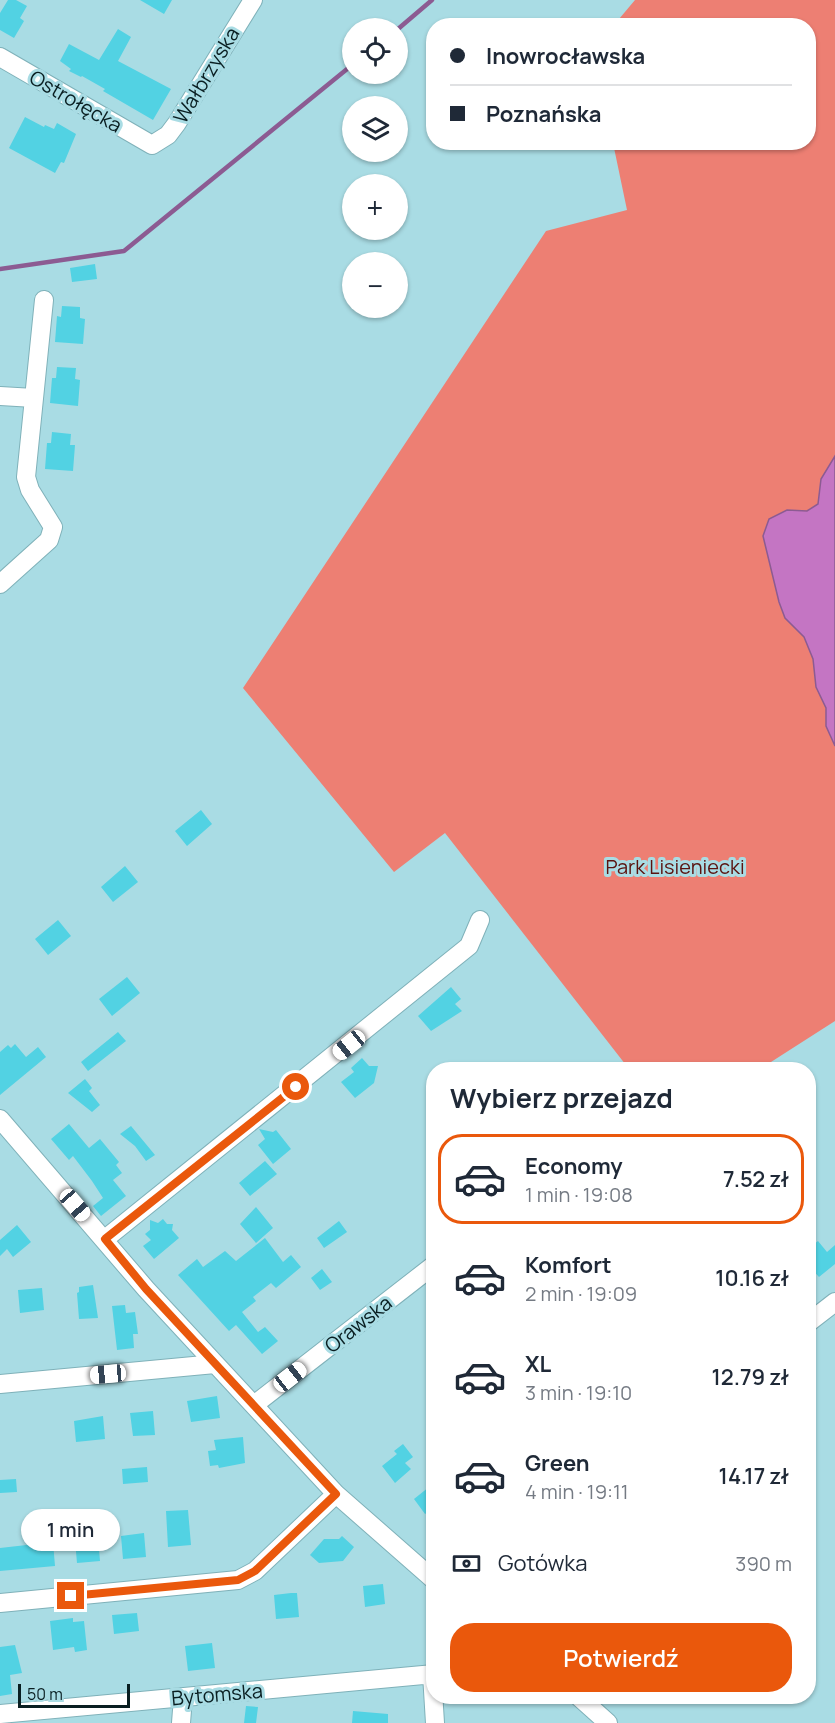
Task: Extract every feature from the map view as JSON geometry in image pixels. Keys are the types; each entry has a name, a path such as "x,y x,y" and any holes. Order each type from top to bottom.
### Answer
{"street":[{"name":"Wałbrzyska","path":"153,145 168,135 177,123 245,2"},
{"name":"Ostrołęcka","path":"0,57 153,145"},
{"path":"0,584 50,540 53,527 51,519 30,490 26,477 44,300"},
{"path":"0,396 34,398"},
{"path":"105,1239 469,946 480,920"},
{"path":"0,1119 146,1289 336,1494 426,1573"},
{"name":"Orawska","path":"254,1405 426,1271"},
{"path":"816,1317 835,1302"},
{"path":"0,1384 215,1364"},
{"path":"0,1603 238,1580 255,1571 336,1494"},
{"name":"Bytomska","path":"0,1714 426,1675"},
{"path":"181,1723 183,1697"},
{"path":"434,1704 435,1723"},
{"path":"587,1704 608,1723"}],"green space":[{"name":"Park Lisieniecki","path":"635,0 835,0 835,1021 771,1062 624,1062 445,833 394,872 243,688 546,231 627,210 614,150 816,150 816,18 620,18"}],"shaded area":[{"path":"835,456 835,746 826,726 826,708 816,687 813,659 804,637 785,618 763,536 769,519 787,510 807,511 818,504 821,479"}],"building":[{"path":"8,0 16,0 27,6 20,18 24,21 14,38 0,30 0,13"},
{"path":"140,0 172,0 164,14"},
{"path":"118,29 131,37 118,61 171,89 153,120 103,91 105,89 69,71 71,69 60,61 69,44 99,60"},
{"path":"25,117 44,127 45,125 54,129 57,123 76,134 64,163 61,162 55,173 9,148"},
{"path":"95,264 97,279 72,282 70,268"},
{"path":"62,306 80,307 80,318 85,319 83,344 55,342 57,316 61,317"},
{"path":"57,367 76,368 75,379 80,380 78,406 50,403 52,378 56,378"},
{"path":"52,432 71,434 70,445 75,445 73,471 45,469 47,443 51,443"},
{"path":"201,810 212,824 187,846 175,831"},
{"path":"125,866 138,882 113,902 101,887"},
{"path":"58,920 71,936 48,955 35,939"},
{"path":"127,977 140,993 112,1016 99,999"},
{"path":"451,987 461,999 455,1004 462,1011 431,1031 418,1016"},
{"path":"118,1032 126,1041 88,1071 81,1062"},
{"path":"15,1044 26,1057 38,1047 46,1057 0,1095 0,1052 8,1045 11,1048"},
{"path":"362,1058 369,1066 378,1066 374,1083 355,1098 341,1082 354,1072 351,1068"},
{"path":"85,1079 92,1088 89,1091 100,1105 92,1112 68,1093"},
{"path":"69,1124 89,1148 100,1139 119,1162 116,1165 122,1173 113,1180 126,1196 101,1216 93,1206 103,1198 92,1181 73,1156 69,1160 51,1139"},
{"path":"131,1126 155,1155 146,1161 135,1146 120,1134"},
{"path":"259,1129 273,1132 276,1130 291,1149 273,1164 258,1145 265,1139"},
{"path":"265,1161 277,1174 250,1196 239,1183"},
{"path":"256,1207 273,1228 256,1243 240,1224"},
{"path":"163,1219 167,1224 173,1224 172,1230 179,1238 154,1259 143,1246 151,1240 145,1234 150,1230 150,1220 158,1223"},
{"path":"339,1221 347,1232 324,1248 317,1238"},
{"path":"17,1225 31,1242 13,1257 7,1249 0,1256 0,1240"},
{"path":"265,1238 283,1262 291,1255 301,1267 276,1288 271,1283 253,1297 256,1301 242,1312 258,1332 265,1327 278,1341 262,1354 236,1325 229,1331 178,1275 197,1259 203,1267 225,1251 236,1261"},
{"path":"818,1241 827,1252 835,1245 835,1264 819,1277 816,1274 816,1243"},
{"path":"322,1269 332,1282 320,1290 311,1278"},
{"path":"93,1285 98,1318 79,1319 77,1293 79,1287"},
{"path":"42,1288 44,1310 20,1313 18,1290"},
{"path":"125,1305 126,1313 135,1312 138,1334 133,1334 134,1348 117,1350 112,1306"},
{"path":"217,1396 220,1418 191,1422 187,1401"},
{"path":"153,1411 155,1435 133,1436 130,1413"},
{"path":"103,1416 105,1439 76,1442 74,1421"},
{"path":"243,1437 245,1463 219,1468 218,1465 210,1466 208,1451 216,1450 214,1440"},
{"path":"403,1444 413,1457 405,1463 411,1469 395,1483 382,1466 397,1454 394,1451"},
{"path":"147,1467 148,1482 123,1484 122,1469"},
{"path":"16,1479 17,1492 0,1493 0,1480"},
{"path":"426,1489 426,1513 425,1514 414,1499"},
{"path":"188,1510 191,1545 168,1547 166,1511"},
{"path":"144,1533 146,1557 123,1559 121,1536"},
{"path":"342,1536 354,1547 343,1561 319,1563 310,1555 324,1539 339,1539"},
{"path":"98,1538 100,1561 77,1563 75,1540"},
{"path":"53,1542 55,1566 0,1571 0,1548"},
{"path":"383,1584 385,1604 365,1607 363,1586"},
{"path":"297,1593 299,1617 276,1619 274,1595"},
{"path":"137,1613 139,1631 114,1634 112,1615"},
{"path":"73,1618 73,1622 84,1621 87,1650 75,1652 74,1647 53,1650 50,1621"},
{"path":"212,1643 215,1668 188,1671 185,1646"},
{"path":"15,1645 22,1673 10,1675 12,1694 0,1696 0,1647"},
{"path":"246,1706 258,1707 256,1723 244,1723"},
{"path":"353,1711 388,1714 388,1723 352,1723"}],"waterway":[{"path":"408,20 432,0"},
{"path":"0,269 124,251 342,73"}],"route":[{"path":"71,1596 238,1580 255,1571 336,1494 146,1289 105,1239 296,1087"}]}
